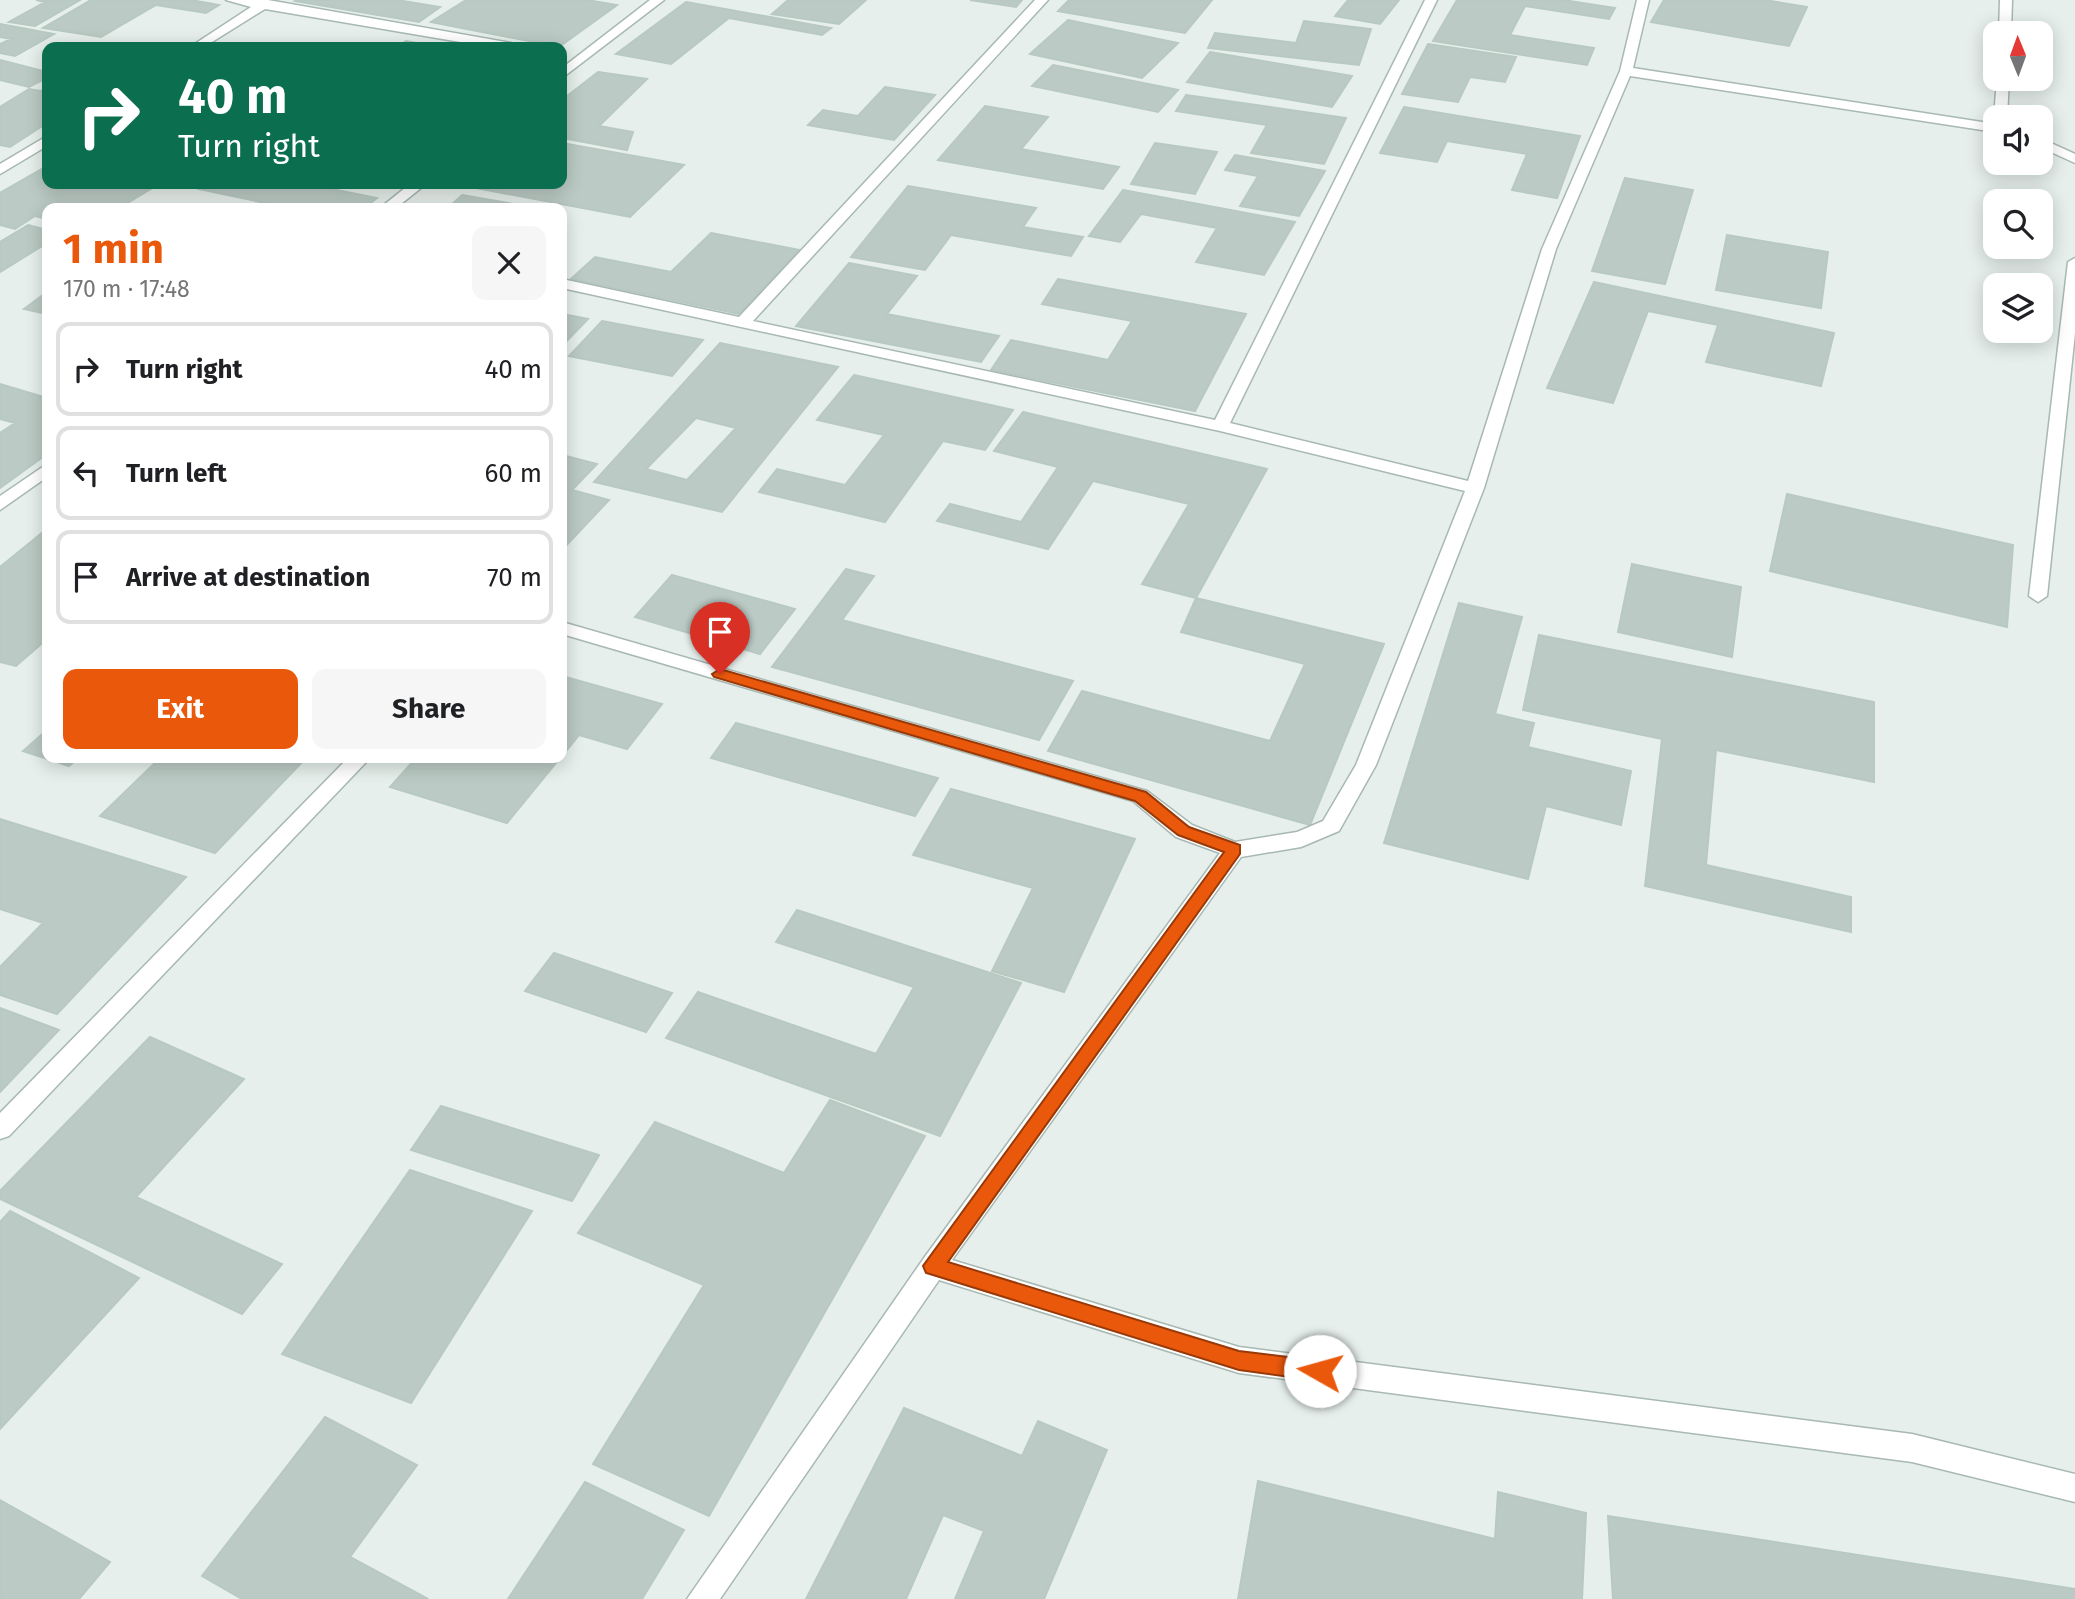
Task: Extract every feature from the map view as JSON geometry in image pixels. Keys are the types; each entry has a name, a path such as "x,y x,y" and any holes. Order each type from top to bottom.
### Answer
{"street":[{"path":"232,0 267,3 483,42"},
{"path":"567,70 658,0"},
{"path":"742,323 1042,0"},
{"path":"1220,426 1431,0"},
{"path":"567,629 1140,796 1184,831 1234,850 1301,839 1331,826 1366,765 1475,488 1549,249 1626,71 1643,0"},
{"path":"2005,21 2006,0"},
{"path":"204,42 267,3"},
{"path":"567,57 582,59"},
{"path":"1626,71 1983,126"},
{"path":"0,170 42,143"},
{"path":"2053,148 2075,159"},
{"path":"394,203 412,189"},
{"path":"2038,596 2075,262"},
{"path":"567,285 1220,426 1475,488"},
{"path":"0,505 42,473"},
{"path":"25,486 42,490"},
{"path":"0,1129 355,763"},
{"path":"702,1599 933,1266 1234,850"},
{"path":"933,1266 1239,1360 1912,1448 2075,1488"}],"building":[{"path":"36,0 80,0 35,26 9,22 45,2"},
{"path":"91,0 191,0 219,5 206,13 156,5 101,37 43,28"},
{"path":"397,0 440,7 419,22 295,1"},
{"path":"466,0 587,0 617,5 566,42 533,42 431,22"},
{"path":"788,0 866,0 839,24 772,14"},
{"path":"970,0 1022,0 1016,7"},
{"path":"1069,0 1212,0 1185,33 1058,11"},
{"path":"1348,0 1399,0 1380,24 1335,16"},
{"path":"1457,0 1563,0 1615,8 1609,19 1525,6 1510,35 1594,48 1587,65 1433,41"},
{"path":"1664,0 1765,0 1807,7 1789,46 1651,22"},
{"path":"686,2 831,28 822,35 729,18 671,64 616,54"},
{"path":"1068,20 1178,43 1142,78 1030,54"},
{"path":"1304,21 1371,29 1359,65 1208,48 1215,33 1296,43"},
{"path":"0,24 54,34 15,56 0,53 0,44 11,39 0,37"},
{"path":"1428,44 1516,57 1505,82 1470,77 1458,102 1402,94"},
{"path":"1210,52 1352,76 1332,107 1187,82"},
{"path":"0,60 42,71 42,80 29,87 0,80"},
{"path":"1053,65 1178,90 1158,112 1032,86"},
{"path":"598,72 647,79 599,126 633,132 627,150 567,139 567,96"},
{"path":"885,87 935,95 894,140 808,125 823,110 858,116"},
{"path":"29,89 41,91 42,126 10,147 0,145 0,107"},
{"path":"1186,95 1346,118 1324,164 1251,153 1267,125 1176,111"},
{"path":"985,106 1048,117 1021,149 1119,167 1103,189 938,160"},
{"path":"1404,107 1580,136 1557,198 1512,190 1527,154 1447,141 1437,162 1380,153"},
{"path":"1155,143 1217,152 1195,194 1131,184"},
{"path":"567,144 684,165 630,217 567,203 481,189 567,189"},
{"path":"1235,155 1325,171 1299,216 1240,206 1258,176 1225,170"},
{"path":"42,169 42,189 151,189 127,203 42,203 42,218 35,216 15,229 0,225 0,193"},
{"path":"1625,178 1693,190 1665,284 1592,271"},
{"path":"908,186 1036,208 1023,227 1083,237 1071,256 951,235 925,270 851,257"},
{"path":"199,189 332,189 377,198 370,203 265,203"},
{"path":"1123,190 1295,222 1264,275 1196,262 1217,228 1141,214 1120,242 1089,236"},
{"path":"462,195 508,203 453,203"},
{"path":"28,225 42,229 42,246 0,272 0,242"},
{"path":"711,233 799,250 739,314 571,279 595,257 671,272"},
{"path":"1727,235 1828,252 1821,308 1716,290"},
{"path":"849,263 917,276 887,314 999,336 981,362 796,326"},
{"path":"1058,279 1246,314 1195,411 991,370 1011,340 1108,360 1132,321 1042,304"},
{"path":"1594,282 1834,333 1821,386 1706,362 1718,325 1648,311 1613,403 1547,388"},
{"path":"42,296 42,313 24,309"},
{"path":"567,315 588,319 567,341"},
{"path":"602,321 703,340 672,376 569,356"},
{"path":"720,343 838,367 722,512 594,482","holes":["696,418 736,428 687,480 646,469"]},
{"path":"854,375 1013,410 985,450 943,441 885,522 759,492 777,469 845,485 884,435 817,420"},
{"path":"0,384 42,397 42,458 0,488 0,433 15,423 0,419"},
{"path":"1023,412 1267,469 1196,598 1142,584 1189,504 1093,481 1048,549 937,521 950,504 1021,522 1058,467 994,451"},
{"path":"567,456 597,464 572,490 609,500 567,545"},
{"path":"1787,494 2013,545 2007,627 1770,571"},
{"path":"42,533 42,643 16,666 0,662 0,567"},
{"path":"1632,564 1741,587 1732,657 1618,632"},
{"path":"846,569 874,576 842,620 1073,681 1039,740 772,667"},
{"path":"672,575 795,609 760,654 635,617"},
{"path":"1196,598 1384,644 1310,825 1048,751 1082,691 1270,741 1305,664 1181,632"},
{"path":"1459,603 1522,617 1495,714 1534,723 1528,747 1631,771 1621,825 1546,806 1528,879 1384,843"},
{"path":"1539,635 1874,702 1874,782 1716,750 1706,865 1851,897 1851,932 1645,886 1662,739 1523,710"},
{"path":"567,677 662,704 627,749 579,735 567,750"},
{"path":"736,723 938,778 915,816 711,758"},
{"path":"42,734 42,757 23,751"},
{"path":"155,763 301,763 215,853 100,816"},
{"path":"412,763 556,763 507,823 390,787"},
{"path":"951,789 1135,839 1064,992 992,971 1033,888 913,855"},
{"path":"0,819 186,877 57,1014 0,995 0,967 43,923 0,909"},
{"path":"797,910 1021,983 940,1136 666,1038 698,992 876,1054 914,987 776,942"},
{"path":"554,953 672,993 646,1032 525,991"},
{"path":"0,1008 59,1030 0,1092"},
{"path":"150,1037 244,1079 136,1197 282,1264 242,1314 0,1199 0,1191"},
{"path":"830,1100 925,1136 709,1516 593,1464 704,1285 578,1233 655,1122 784,1173"},
{"path":"441,1106 599,1155 572,1201 411,1150"},
{"path":"410,1170 532,1211 411,1403 282,1354"},
{"path":"10,1211 139,1278 0,1429 0,1222"},
{"path":"904,1408 1022,1456 1038,1421 1107,1450 1044,1599 955,1599 984,1531 943,1515 906,1599 806,1599"},
{"path":"325,1417 417,1465 350,1557 428,1599 242,1599 202,1576"},
{"path":"1258,1481 1495,1539 1498,1492 1586,1513 1582,1599 1238,1599"},
{"path":"585,1482 684,1530 642,1599 508,1599"},
{"path":"0,1500 110,1562 79,1599 0,1599"},
{"path":"1608,1516 2075,1589 2075,1599 1613,1599"}],"route":[{"path":"720,674 1140,796 1184,831 1234,850 933,1266 1239,1360 1320,1371"}]}
